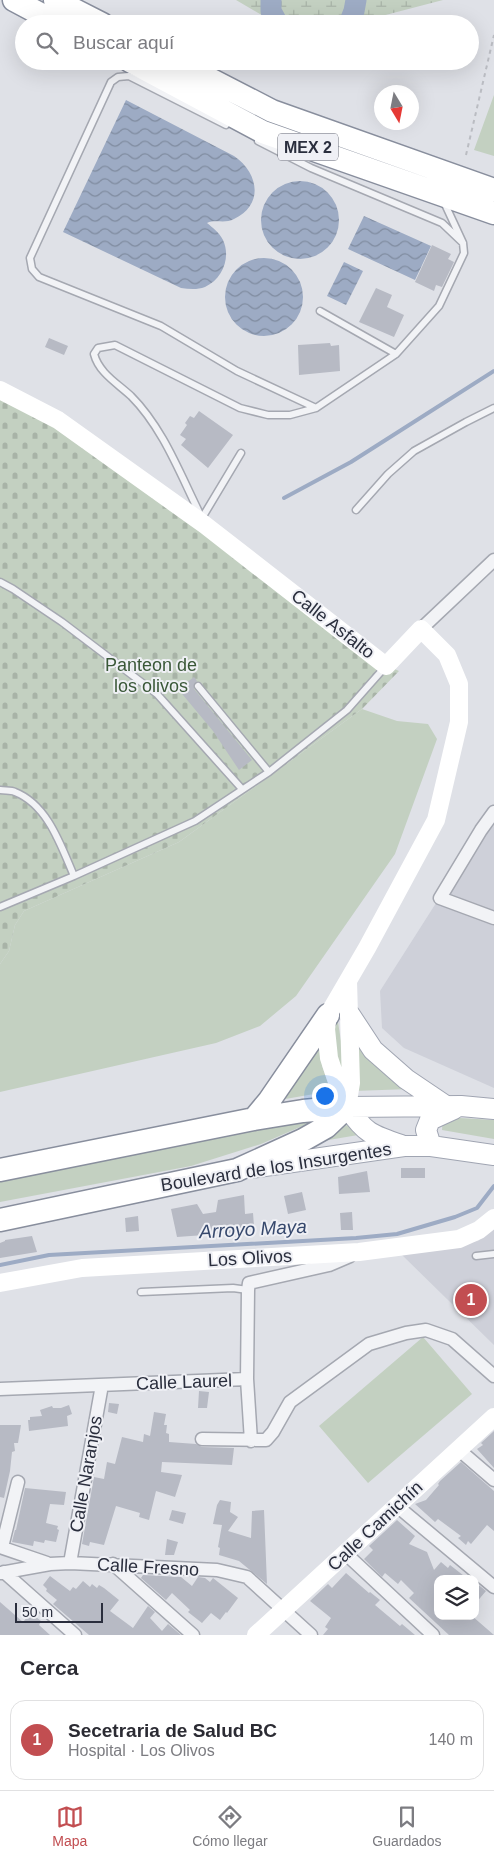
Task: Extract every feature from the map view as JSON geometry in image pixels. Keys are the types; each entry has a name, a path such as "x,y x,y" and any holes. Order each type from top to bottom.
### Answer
{"highway":[{"path":"14,0 42,15"},
{"path":"55,0 84,15"},
{"name":"MEX 2","path":"147,70 263,132 494,213"},
{"name":"MEX 2","path":"192,70 272,111 494,190"},
{"path":"254,1119 269,1102 328,1015"},
{"path":"0,1170 254,1119 303,1111 347,1107"},
{"path":"237,1170 302,1140 326,1126 347,1107"},
{"name":"Boulevard de los Insurgentes","path":"0,1220 237,1170"}],"main road":[{"path":"350,1015 373,1050 406,1079 453,1106"},
{"path":"431,1146 426,1130 430,1120 453,1106"},
{"path":"347,1107 453,1106 494,1109"},
{"path":"347,1107 360,1126 378,1138 404,1146"},
{"name":"Boulevard de los Insurgentes","path":"237,1170 404,1146 431,1146 494,1154"}],"street":[{"name":"Calle Asfalto","path":"0,390 58,420 203,521 386,666"},
{"path":"386,666 421,629 494,560"},
{"path":"347,1107 329,1058 326,1029 328,1015 436,820 459,722 459,684 446,656 421,629"},
{"path":"494,812 440,898 494,918"},
{"path":"347,1107 350,1083 348,980"},
{"name":"Los Olivos","path":"0,1283 82,1268 359,1252 459,1239 479,1230 494,1218"},
{"path":"248,1290 249,1283 329,1265 359,1252"},
{"name":"Calle Laurel","path":"0,1389 247,1379 248,1290"},
{"path":"202,1438 266,1440 270,1438 290,1402 369,1344 406,1333 426,1330 452,1339 494,1376"},
{"path":"247,1379 250,1440"},
{"name":"Calle Naranjos","path":"70,1563 102,1385"},
{"name":"Calle Camichín","path":"256,1635 494,1417"},
{"path":"458,1449 494,1480"},
{"path":"18,1482 1,1547 50,1564"},
{"path":"396,1506 494,1587"},
{"path":"345,1553 433,1635"},
{"name":"Calle Fresno","path":"2,1572 50,1564 70,1563 217,1570 246,1577 311,1635"},
{"path":"113,1564 193,1635"},
{"path":"2,1572 75,1635"}],"lane":[{"path":"236,130 129,76 118,76 111,82 30,258 32,269 39,277 161,326 237,371 316,408"},
{"path":"252,138 310,168 442,223 463,243"},
{"path":"203,521 158,431 141,407 102,371 96,362 94,354 98,348 115,345 240,408 268,415 290,415 316,408 396,354 439,306 464,253 463,243 440,194"},
{"path":"320,311 396,354"},
{"path":"356,510 388,474 414,451 494,408"},
{"path":"203,521 241,453"},
{"path":"0,582 62,622 158,694 242,789"},
{"name":"Calle Asfalto","path":"0,906 74,876 195,821 269,772 347,710 386,666"},
{"path":"198,686 269,772"},
{"path":"0,790 14,791 31,801 46,817 74,876"},
{"path":"476,1256 494,1254"},
{"path":"141,1292 233,1288 248,1290"}],"path":[{"path":"466,154 494,35"}],"shaded area":[{"path":"494,812 494,1088 404,1048 382,1028 380,991"},
{"path":"494,1227 494,1345 401,1254 478,1241"}],"green space":[{"path":"236,0 443,0 386,15 261,15"},
{"path":"494,95 494,156 474,150"},
{"name":"Panteon de los olivos","path":"0,390 58,420 386,665 399,671 362,709 179,842 24,911 15,925 9,951 0,964"},
{"path":"362,709 397,721 428,724 437,739 395,854 296,996 260,1026 216,1043 0,1092 0,964 9,951 15,925 24,911 179,842"},
{"path":"336,1010 342,1047 344,1081 331,1056"},
{"path":"320,1033 322,1066 331,1091 274,1101"},
{"path":"354,1037 411,1089 353,1091"},
{"path":"443,1117 494,1120 494,1139 442,1130"},
{"path":"303,1118 312,1121 261,1144 191,1166 0,1202 0,1178"},
{"path":"340,1122 364,1134 299,1145"},
{"path":"423,1337 472,1394 368,1483 319,1426"}],"water":[{"path":"126,100 234,156 249,171 253,180 254,197 244,213 231,220 207,223 216,230 223,240 226,260 217,279 205,287 196,289 181,288 63,232"},
{"path":"300,181 315,184 328,192 336,205 339,220 336,235 328,248 315,256 300,259 285,256 272,248 264,235 261,220 264,205 272,192 285,184"},
{"path":"364,216 431,246 415,280 348,249"},
{"path":"264,258 279,261 292,269 300,282 303,297 300,312 292,325 279,333 264,336 249,333 236,325 228,312 225,297 228,282 236,269 249,261"},
{"path":"344,262 363,271 346,305 327,296"}],"building":[{"path":"432,245 451,254 448,259 454,262 442,287 436,285 434,291 415,282"},
{"path":"376,288 392,295 387,307 404,315 394,337 359,322"},
{"path":"49,338 68,346 64,355 45,347"},
{"path":"330,343 331,346 339,345 340,371 299,375 298,345"},
{"path":"199,411 233,435 208,468 181,445 186,439 180,435 187,425 185,423 190,416 194,418"},
{"path":"194,677 197,681 194,684 194,689 252,760 239,770 213,731 178,689"},
{"path":"401,1168 425,1168 425,1178 401,1178"},
{"path":"367,1171 370,1192 339,1194 338,1177"},
{"path":"302,1192 306,1210 288,1214 284,1196"},
{"path":"244,1195 245,1214 253,1213 254,1226 245,1227 246,1232 177,1237 171,1209 197,1204 203,1214 216,1212 218,1200"},
{"path":"352,1212 353,1230 341,1230 340,1213"},
{"path":"138,1216 139,1231 126,1232 125,1218"},
{"path":"32,1236 37,1252 0,1258 0,1243 5,1240"},
{"path":"199,1391 209,1392 207,1408 198,1408"},
{"path":"109,1403 119,1404 117,1414 108,1412"},
{"path":"69,1405 72,1414 67,1416 68,1426 29,1431 28,1420 30,1420 30,1417 42,1416 40,1410 52,1406 53,1408 61,1408"},
{"path":"154,1412 166,1414 164,1425 167,1425 166,1433 169,1434 169,1442 196,1444 202,1447 234,1448 232,1465 162,1462 161,1472 182,1475 175,1497 156,1491 149,1520 139,1517 140,1513 116,1506 104,1545 90,1542 89,1546 82,1544 94,1477 104,1479 107,1462 115,1464 122,1437 143,1442 144,1434 150,1436"},
{"path":"0,1425 21,1425 18,1443 14,1443 15,1451 12,1452 4,1498 0,1497"},
{"path":"494,1431 494,1468 477,1449 483,1445 481,1443"},
{"path":"461,1462 494,1491 494,1531 487,1525 471,1544 468,1541 466,1545 458,1538 461,1536 438,1519 435,1522 415,1504 426,1500 439,1485 440,1481"},
{"path":"25,1488 66,1492 64,1505 50,1504 46,1523 58,1526 56,1542 45,1540 44,1543 34,1541 33,1546 12,1542"},
{"path":"220,1500 231,1502 230,1512 238,1517 228,1531 251,1538 252,1511 264,1510 267,1584 239,1561 219,1555 220,1548 218,1547 222,1525 213,1524"},
{"path":"172,1510 186,1513 183,1524 169,1520"},
{"path":"397,1520 415,1536 409,1544 427,1552 434,1570 441,1562 448,1568 450,1565 463,1575 434,1575 434,1620 477,1620 494,1635 449,1635 409,1598 414,1593 401,1580 398,1584 385,1573 382,1577 364,1559 373,1550 369,1546"},
{"path":"167,1539 178,1542 174,1555 165,1555"},
{"path":"346,1573 380,1600 375,1605 400,1626 402,1624 415,1635 323,1635 328,1629 325,1627 331,1618 310,1601 328,1584 332,1588"},
{"path":"143,1575 181,1577 192,1586 198,1577 205,1578 210,1582 213,1578 238,1598 220,1620 211,1613 202,1623 188,1612 190,1610 172,1593 166,1600 141,1578"},
{"path":"50,1576 70,1591 73,1587 76,1589 83,1581 90,1587 92,1584 97,1588 99,1585 104,1588 119,1600 110,1611 133,1628 148,1606 155,1612 150,1618 162,1631 168,1624 181,1635 89,1635 53,1604 57,1600 46,1591 47,1589 43,1585"},
{"path":"479,1585 486,1591 479,1599"},
{"path":"0,1602 23,1622 31,1613 41,1621 39,1625 50,1635 0,1635"}],"waterway":[{"path":"271,0 271,11 273,15"},
{"path":"352,15 356,0"},
{"path":"284,498 351,462 494,371"},
{"name":"Arroyo Maya","path":"0,1265 49,1255 356,1238 397,1234 455,1217 477,1208 494,1186"}],"place":[{"name":"Secetraria de Salud BC","path":"471,1300"}]}
